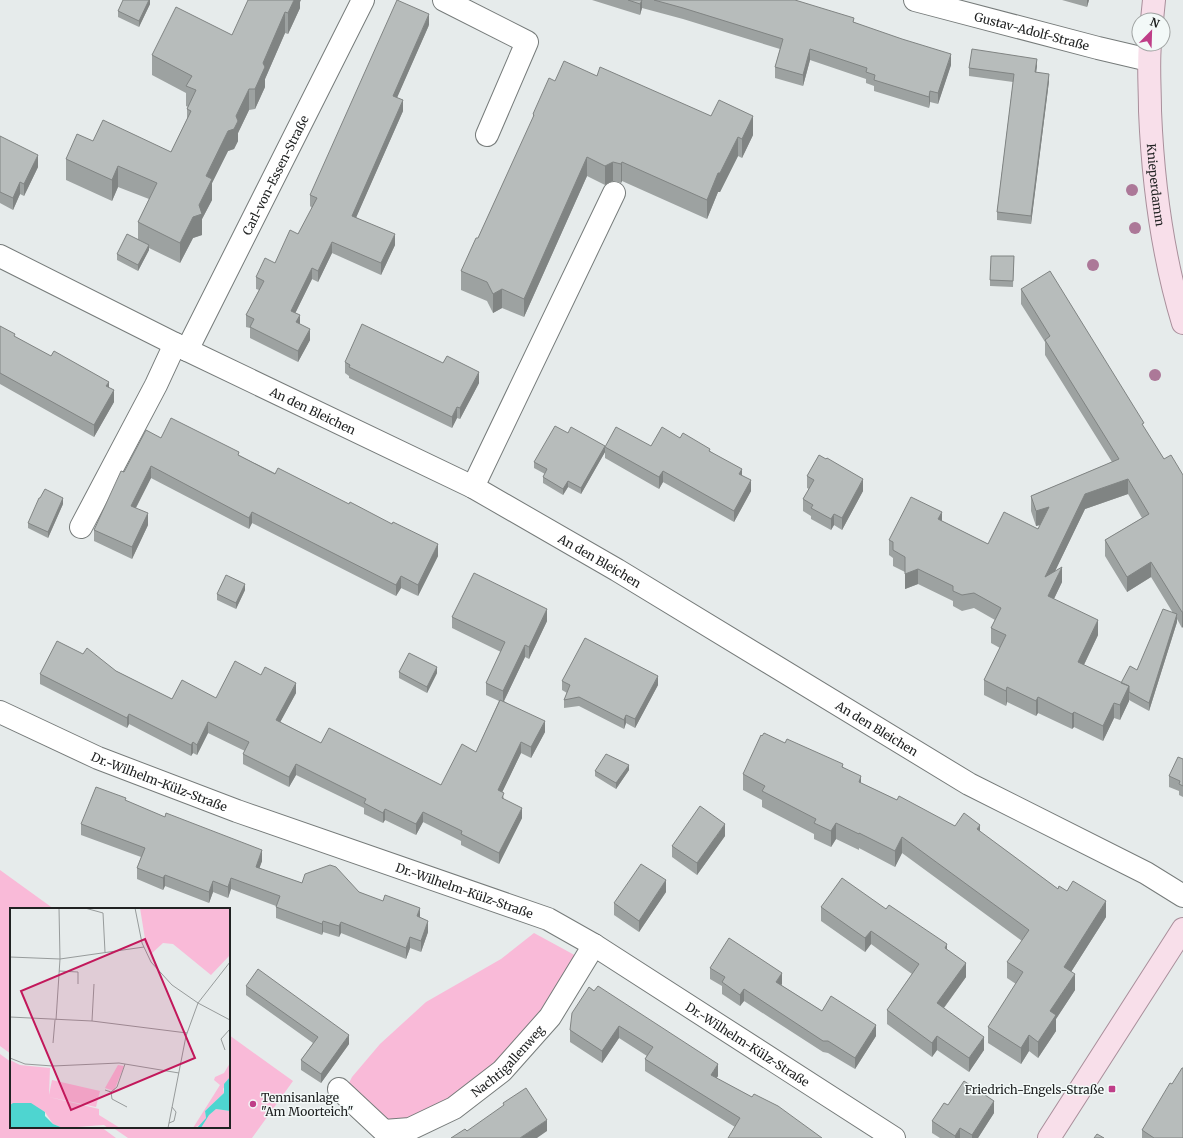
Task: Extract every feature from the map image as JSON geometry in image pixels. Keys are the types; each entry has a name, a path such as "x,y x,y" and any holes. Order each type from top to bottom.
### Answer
{"main road":[{"path":"1153,12 1154,0"},
{"name":"Knieperdamm","path":"1149,52 1151,139 1158,213 1172,289 1183,323"},
{"path":"1049,1138 1183,929"}],"street":[{"name":"Carl-von-Essen-Straße","path":"80,526 156,385 181,347 363,0"},
{"path":"444,0 527,42 487,134"},
{"name":"Gustav-Adolf-Straße","path":"915,0 1075,42 1131,50"},
{"path":"473,487 614,193"},
{"name":"An den Bleichen","path":"0,256 181,347 473,487 616,570 968,784 1139,869 1183,896"},
{"name":"Dr.-Wilhelm-Külz-Straße","path":"0,712 98,758 238,811 548,919 594,945 894,1138"},
{"name":"Nachtigallenweg","path":"339,1089 382,1134 410,1129 454,1108 502,1072 550,1017 594,945"}],"shaded area":[{"path":"0,870 53,908 10,908 10,1053 0,1046"},
{"path":"534,933 580,958 548,1015 454,1105 385,1128 345,1091 352,1077 380,1044 426,1002 501,959"},
{"name":"Tennisanlage \"Am Moorteich\"","path":"230,1036 293,1081 252,1138 128,1138 113,1128 230,1128"},
{"path":"0,1054 10,1061 10,1128 102,1128 116,1138 0,1138"}],"building":[{"path":"123,0 149,0 139,21 118,11"},
{"path":"248,0 294,0 288,13 285,12 263,63 265,67 255,89 249,89 236,116 238,121 234,129 228,131 206,176 212,179 199,205 202,214 193,217 180,243 138,222 157,183 118,166 112,180 66,159 77,134 93,141 103,120 171,152 191,111 187,109 196,90 186,86 192,76 152,55 176,7 232,35"},
{"path":"397,0 429,14 393,96 403,100 352,216 395,234 381,263 332,242 318,271 312,268 291,311 300,315 296,322 310,329 298,351 250,327 254,319 246,315 264,281 256,277 265,258 275,263 290,230 298,234 317,198 310,195"},
{"path":"628,0 642,0 640,4"},
{"path":"654,0 795,0 854,18 853,22 951,54 938,93 930,91 929,97 874,80 875,75 866,72 867,68 810,49 803,75 775,67 783,39"},
{"path":"972,49 1037,59 1035,72 1049,74 1031,216 997,212 1014,74 969,68"},
{"path":"564,61 597,76 600,67 711,116 719,100 753,116 742,139 738,137 720,173 718,173 707,200 622,162 621,164 613,162 605,166 587,157 524,299 502,289 493,294 487,282 461,271 476,238 478,238 534,115 533,114 549,78 555,81"},
{"path":"0,136 38,155 24,184 20,182 13,198 0,192"},
{"path":"127,234 149,245 138,265 117,254"},
{"path":"991,256 1014,256 1013,281 990,280"},
{"path":"1050,271 1144,423 1142,424 1164,459 1171,455 1183,475 1183,612 1151,562 1127,577 1105,540 1149,514 1128,479 1085,494 1045,577 1062,567 1048,596 1098,620 1078,662 1129,686 1120,705 1114,703 1103,726 1074,712 1072,714 1038,697 1036,701 1007,687 1006,691 984,680 1006,635 991,628 1001,608 974,593 962,595 953,591 953,586 918,569 905,574 905,557 893,550 893,542 889,540 911,497 942,512 938,519 988,544 1004,512 1038,529 1049,507 1036,511 1031,496 1119,459 1045,340 1050,336 1021,289"},
{"path":"362,324 443,363 447,356 479,372 460,408 457,407 452,417 349,367 350,365 345,362"},
{"path":"0,326 15,334 14,336 51,356 54,351 109,382 106,386 114,390 94,425 0,373"},
{"path":"171,418 239,452 238,455 275,474 278,468 349,504 350,502 392,524 393,522 438,544 418,585 401,576 396,585 252,512 249,518 151,466 131,506 148,513 132,547 94,530 121,471 124,472 146,430 161,438"},
{"path":"555,426 568,433 571,427 605,446 581,488 568,481 563,489 543,477 547,469 534,462"},
{"path":"616,427 651,446 662,427 680,438 683,433 710,449 709,451 742,469 739,474 751,480 734,511 663,471 659,477 605,447"},
{"path":"819,455 863,479 842,518 834,514 831,519 811,508 813,505 803,499 814,480 807,476"},
{"path":"45,489 63,498 48,532 28,523 39,498"},
{"path":"474,573 547,609 529,647 525,645 503,691 486,683 505,642 452,617"},
{"path":"226,575 245,584 236,603 217,594"},
{"path":"1163,609 1177,614 1149,703 1129,692 1129,686 1121,683 1130,666 1137,670"},
{"path":"585,638 658,676 635,719 626,715 624,720 579,697 564,700 570,685 562,681"},
{"path":"57,641 83,654 87,648 116,671 172,699 182,680 216,698 235,661 261,675 265,667 296,683 276,720 321,743 329,728 441,785 462,744 476,752 500,700 545,721 531,747 521,742 498,790 504,793 502,798 522,808 499,853 461,834 462,831 423,812 416,824 385,809 383,813 364,803 366,799 296,764 289,777 243,754 249,742 208,722 197,745 193,742 191,745 129,714 127,718 40,674"},
{"path":"409,653 437,667 427,687 399,672"},
{"path":"764,733 785,743 787,739 843,764 842,767 861,776 859,782 897,800 899,796 955,826 964,813 980,825 977,829 1058,889 1059,886 1067,891 1073,881 1106,901 1064,967 1075,974 1050,1011 1056,1015 1038,1042 1029,1035 1021,1048 988,1027 1023,972 1007,962 1029,930 902,837 895,851 836,823 831,831 814,823 816,819 762,791 765,786 743,774 761,735 762,736"},
{"path":"606,754 629,765 616,783 595,771"},
{"path":"1178,757 1183,759 1183,786 1179,784 1180,781 1169,776"},
{"path":"96,787 126,798 125,800 165,817 166,813 262,850 256,867 302,883 305,874 330,865 336,867 359,892 383,901 385,895 420,908 417,916 428,921 421,941 410,937 406,948 341,922 339,926 323,921 322,924 276,907 280,896 231,878 228,887 213,881 209,892 165,875 163,878 137,868 145,848 81,824"},
{"path":"700,806 725,824 697,863 672,846"},
{"path":"641,864 666,880 639,921 614,903"},
{"path":"842,878 886,909 889,905 947,944 945,948 966,963 937,1003 984,1037 969,1058 937,1036 932,1043 887,1010 919,964 871,931 865,938 821,907"},
{"path":"729,938 782,973 776,982 822,1011 831,996 876,1025 855,1058 828,1041 823,1041 744,989 740,995 722,982 725,977 710,968"},
{"path":"258,969 349,1035 321,1074 301,1060 318,1037 246,986"},
{"path":"598,986 718,1064 711,1075 752,1097 754,1094 778,1106 822,1138 728,1138 740,1118 645,1059 653,1047 619,1026 602,1051 570,1030 572,1013 589,987 594,991"},
{"path":"1182,1068 1183,1138 1154,1138 1142,1130 1170,1083 1172,1084"},
{"path":"964,1081 994,1101 972,1135 960,1128 955,1136 932,1121 944,1103 948,1105"},
{"path":"526,1088 547,1120 520,1138 451,1138 465,1129 467,1131 504,1105 503,1103"},
{"path":"1097,1134 1104,1138 1094,1138"}],"place":[{"name":"Friedrich-Engels-Straße","path":"1112,1089"},
{"name":"Tennisanlage \"Am Moorteich\"","path":"253,1104"}]}
